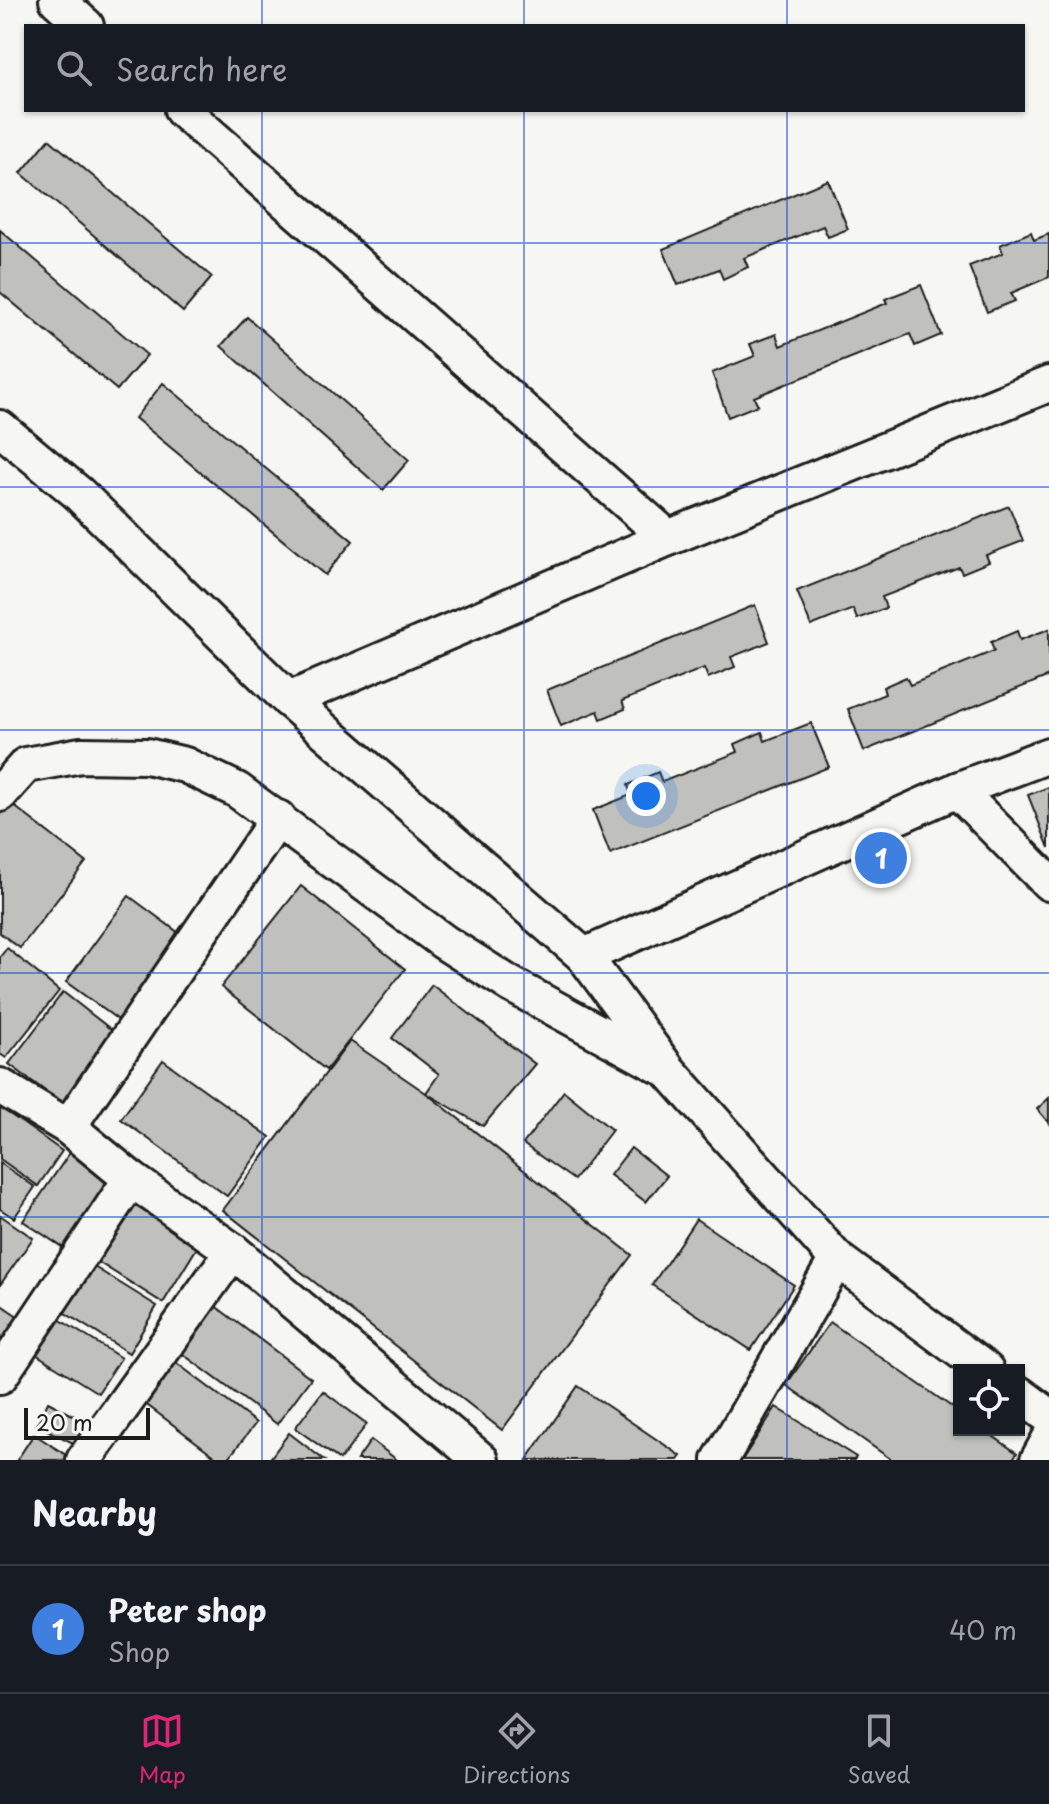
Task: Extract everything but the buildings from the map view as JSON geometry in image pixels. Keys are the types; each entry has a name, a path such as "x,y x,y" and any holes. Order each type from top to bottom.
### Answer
{"street":[{"path":"57,0 84,24"},
{"path":"184,112 668,538"},
{"path":"289,700 668,538 1049,384"},
{"path":"0,428 78,493 289,700 584,956 668,1070 837,1259 978,1364"},
{"path":"0,794 26,765 81,755 147,756 185,765 237,790 444,942 510,984 668,1070"},
{"path":"584,956 957,790 1049,755"},
{"path":"957,790 1049,883"},
{"path":"68,1127 212,920 278,818"},
{"path":"0,1086 68,1127 131,1179 233,1251 481,1460"},
{"path":"0,1376 131,1179"},
{"path":"84,1460 233,1251"},
{"path":"720,1460 837,1259"},
{"path":"1025,1398 1049,1416"},
{"path":"1038,1460 1049,1440"}],"place":[{"name":"Peter shop","path":"881,858"}]}
